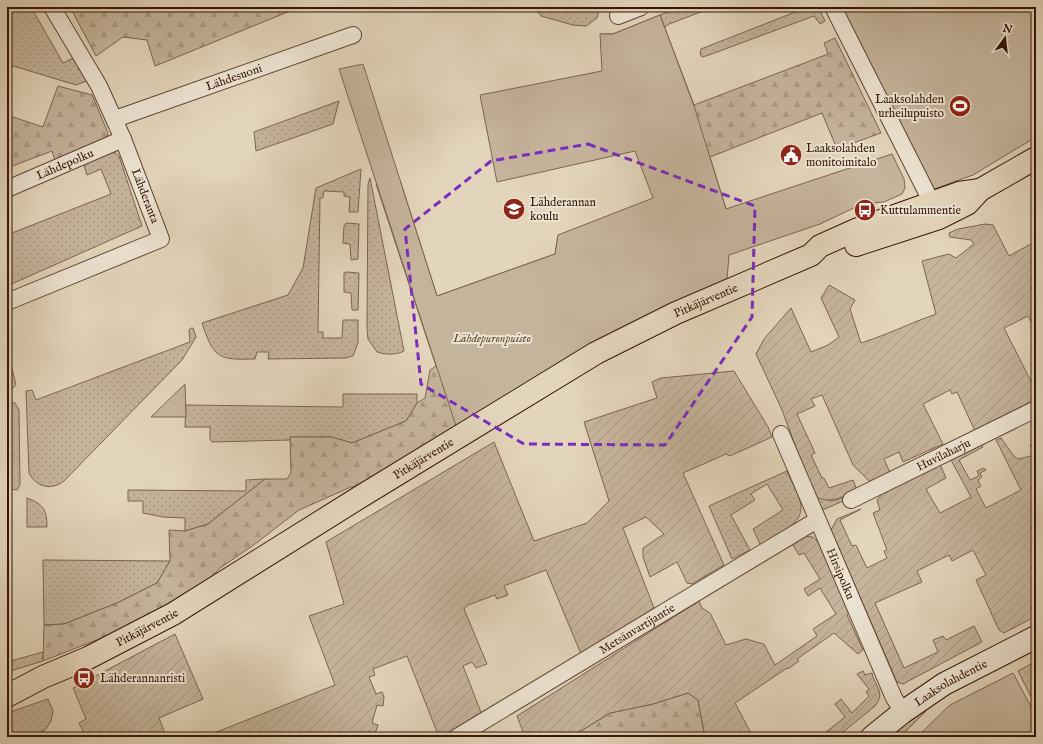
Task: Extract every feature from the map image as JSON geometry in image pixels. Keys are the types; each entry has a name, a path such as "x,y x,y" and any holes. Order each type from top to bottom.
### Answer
{"main road":[{"name":"Pitkäjärventie","path":"7,696 43,677 88,658 173,614 360,497 596,354 682,310 811,255 820,246 858,229 935,210 959,193 980,190 1036,158"},
{"name":"Pitkäjärventie","path":"7,682 43,677"}],"street":[{"name":"Lähderanta","path":"7,302 161,238 115,119 88,65 52,7"},
{"path":"618,16 641,7"},
{"path":"833,7 935,210"},
{"name":"Lähdesuoni","path":"115,119 353,35"},
{"name":"Lähdepolku","path":"7,189 123,139"},
{"name":"Huvilaharju","path":"851,500 1036,409"},
{"name":"Hirsipolku","path":"781,434 894,698 903,712"},
{"name":"Metsänvartijantie","path":"457,737 817,520"},
{"name":"Laaksolahdentie","path":"872,737 903,712 944,684 1036,637"}],"highlighted area":[{"path":"588,144 755,206 752,317 665,445 524,444 421,384 405,229 491,161"}],"green space":[{"path":"7,7 31,7 63,63 75,57 87,81 76,85 7,64"},
{"path":"70,7 300,7 155,66 147,40 123,37 96,56"},
{"path":"535,7 600,7 597,18 586,26 573,25 541,16"},
{"path":"683,7 714,7 669,24 663,28 660,15"},
{"path":"808,7 818,7 825,21 820,24 814,16 709,55 702,57 700,54 701,49"},
{"name":"Laaksolahden urheilupuisto","path":"833,7 1036,7 1036,137 973,175 926,192"},
{"path":"660,15 694,105 828,54 824,43 835,38 881,133 837,149 822,113 710,157 726,209 743,250 600,34 613,34"},
{"name":"Lähdepuronpuisto","path":"660,15 694,106 726,209 892,154 904,179 905,188 902,194 884,202 862,204 820,224 729,255 727,279 618,331 456,426 339,69 363,64 437,296 555,254 558,235 653,198 635,151 497,182 480,95 602,71 600,34 613,34"},
{"path":"58,86 92,95 108,133 107,137 56,163 52,151 7,168 7,115 43,127"},
{"path":"339,101 333,124 256,151 254,132"},
{"path":"110,148 119,156 142,226 7,286 7,235 111,194 101,169 87,175 82,159"},
{"path":"361,169 358,212 349,212 350,197 344,196 344,192 324,191 323,198 320,198 318,332 323,332 323,338 342,338 343,320 358,320 358,343 353,356 345,358 268,359 269,352 257,352 255,359 233,359 220,355 210,344 202,323 288,295 303,268 316,188"},
{"path":"370,178 404,351 394,354 377,352 368,339 368,184"},
{"path":"400,180 437,296 555,254 558,235 727,279 618,331 456,425 451,431 359,487 351,487 299,510 255,544 220,568 208,581 166,607 122,630 43,661 44,625 64,624 117,603 157,583 170,561 169,530 185,531 208,524 265,479 287,479 291,473 290,437 332,437 352,443 406,421 417,403 425,398 430,370 436,366 376,184"},
{"path":"346,223 359,224 358,259 351,260 350,244 343,243 344,226"},
{"path":"985,224 993,225 1009,256 1036,241 1036,332 1028,316 1004,328 1036,391 1036,399 975,431 957,392 952,394 950,390 923,404 943,444 903,462 899,452 884,459 891,475 870,482 853,465 822,395 811,399 815,406 797,414 815,453 811,455 822,478 824,478 829,488 853,480 857,490 831,500 820,499 814,496 782,410 756,354 764,339 791,308 811,352 828,345 839,337 821,298 829,285 855,300 850,309 861,343 936,314 922,261 949,254 956,258 974,244 971,240 950,237 949,233 958,229"},
{"path":"344,273 359,273 358,310 352,310 351,293 344,292"},
{"path":"193,328 196,337 182,360 64,481 49,487 36,482 32,478 29,473 26,391 32,390 36,400 190,342 189,330"},
{"path":"7,349 16,385 7,393"},
{"path":"734,371 768,427 772,437 730,456 726,454 683,473 724,565 692,584 687,583 677,562 650,577 643,557 643,548 664,534 646,517 623,528 654,608 581,654 546,570 504,586 508,595 497,599 495,595 468,605 464,609 487,664 476,668 472,662 463,666 482,715 444,737 439,737 407,656 373,669 375,675 369,677 376,694 382,692 384,697 383,706 377,705 372,723 378,725 376,731 370,736 366,732 360,737 204,737 335,685 309,616 344,604 326,542 494,442 534,541 587,523 609,501 584,422 657,398 652,382 661,378"},
{"path":"185,384 186,417 151,417"},
{"path":"343,394 417,394 417,403 406,421 352,443 332,437 290,437 290,440 212,442 210,439 210,427 185,427 186,405 343,407"},
{"path":"7,403 15,403 19,410 20,485 17,490 7,489"},
{"path":"1001,438 1014,456 1018,459 1035,455 1030,445 1036,442 1036,616 1004,633 999,630 976,580 986,575 973,550 952,561 949,555 917,571 922,582 875,603 904,668 938,652 933,640 943,636 946,640 974,626 982,642 903,684 897,682 831,530 837,519 861,509 840,520 852,546 856,545 867,568 887,558 884,551 887,550 873,513 880,510 877,500 882,494 940,464 946,478 926,489 940,513 971,497 951,460 981,444 983,447 959,460 970,480 979,476 977,471 984,468 986,470 980,473 982,477 978,480 981,486 976,489 986,508 1021,490 996,440"},
{"path":"787,471 801,506 797,519 787,530 761,546 753,529 783,510 767,484 751,494 755,500 731,515 750,550 732,559 709,506"},
{"path":"265,479 208,524 185,531 185,518 163,517 143,513 143,501 128,501 128,490 246,491 246,480"},
{"path":"857,490 859,494 825,509 821,509 814,496 828,500 837,500"},
{"path":"27,498 33,500 41,506 45,512 47,527 27,527"},
{"path":"802,536 813,537 819,543 849,613 847,615 863,650 858,654 834,633 797,659 799,661 788,669 787,668 735,703 753,737 705,737 698,700 688,693 653,704 610,713 571,737 525,737 517,716 699,601 702,608 710,613 726,645 746,639 764,644 775,665 817,636 813,629 836,614 820,588 808,596 804,589 820,579 804,553 799,555 791,542"},
{"path":"43,560 170,561 157,583 117,603 64,624 44,625"},
{"path":"175,634 203,699 159,718 166,736 163,737 134,737 130,732 125,733 125,737 86,737 79,723 86,719 73,688"},
{"path":"43,652 43,661 7,672 7,662"},
{"path":"1031,664 1036,673 1036,695 1031,697 1018,671"},
{"path":"863,671 865,675 872,673 879,690 880,697 875,706 837,737 820,737 845,717 835,704 841,699 852,713 869,696 866,692 869,689 857,674"},
{"path":"1013,673 1036,716 1036,737 917,737 950,705"},
{"path":"688,693 698,700 705,737 571,737 610,713 653,704"},
{"path":"48,699 53,711 51,721 46,729 34,737 7,737 7,713"},
{"path":"923,706 926,711 900,737 883,737"}],"place":[{"name":"Laaksolahden urheilupuisto","path":"960,106"},
{"name":"Laaksolahden monitoimitalo","path":"791,155"},
{"name":"Lähderannan koulu","path":"514,209"},
{"name":"Kuttulammentie","path":"865,210"},
{"name":"Lähderannanristi","path":"84,678"}]}
